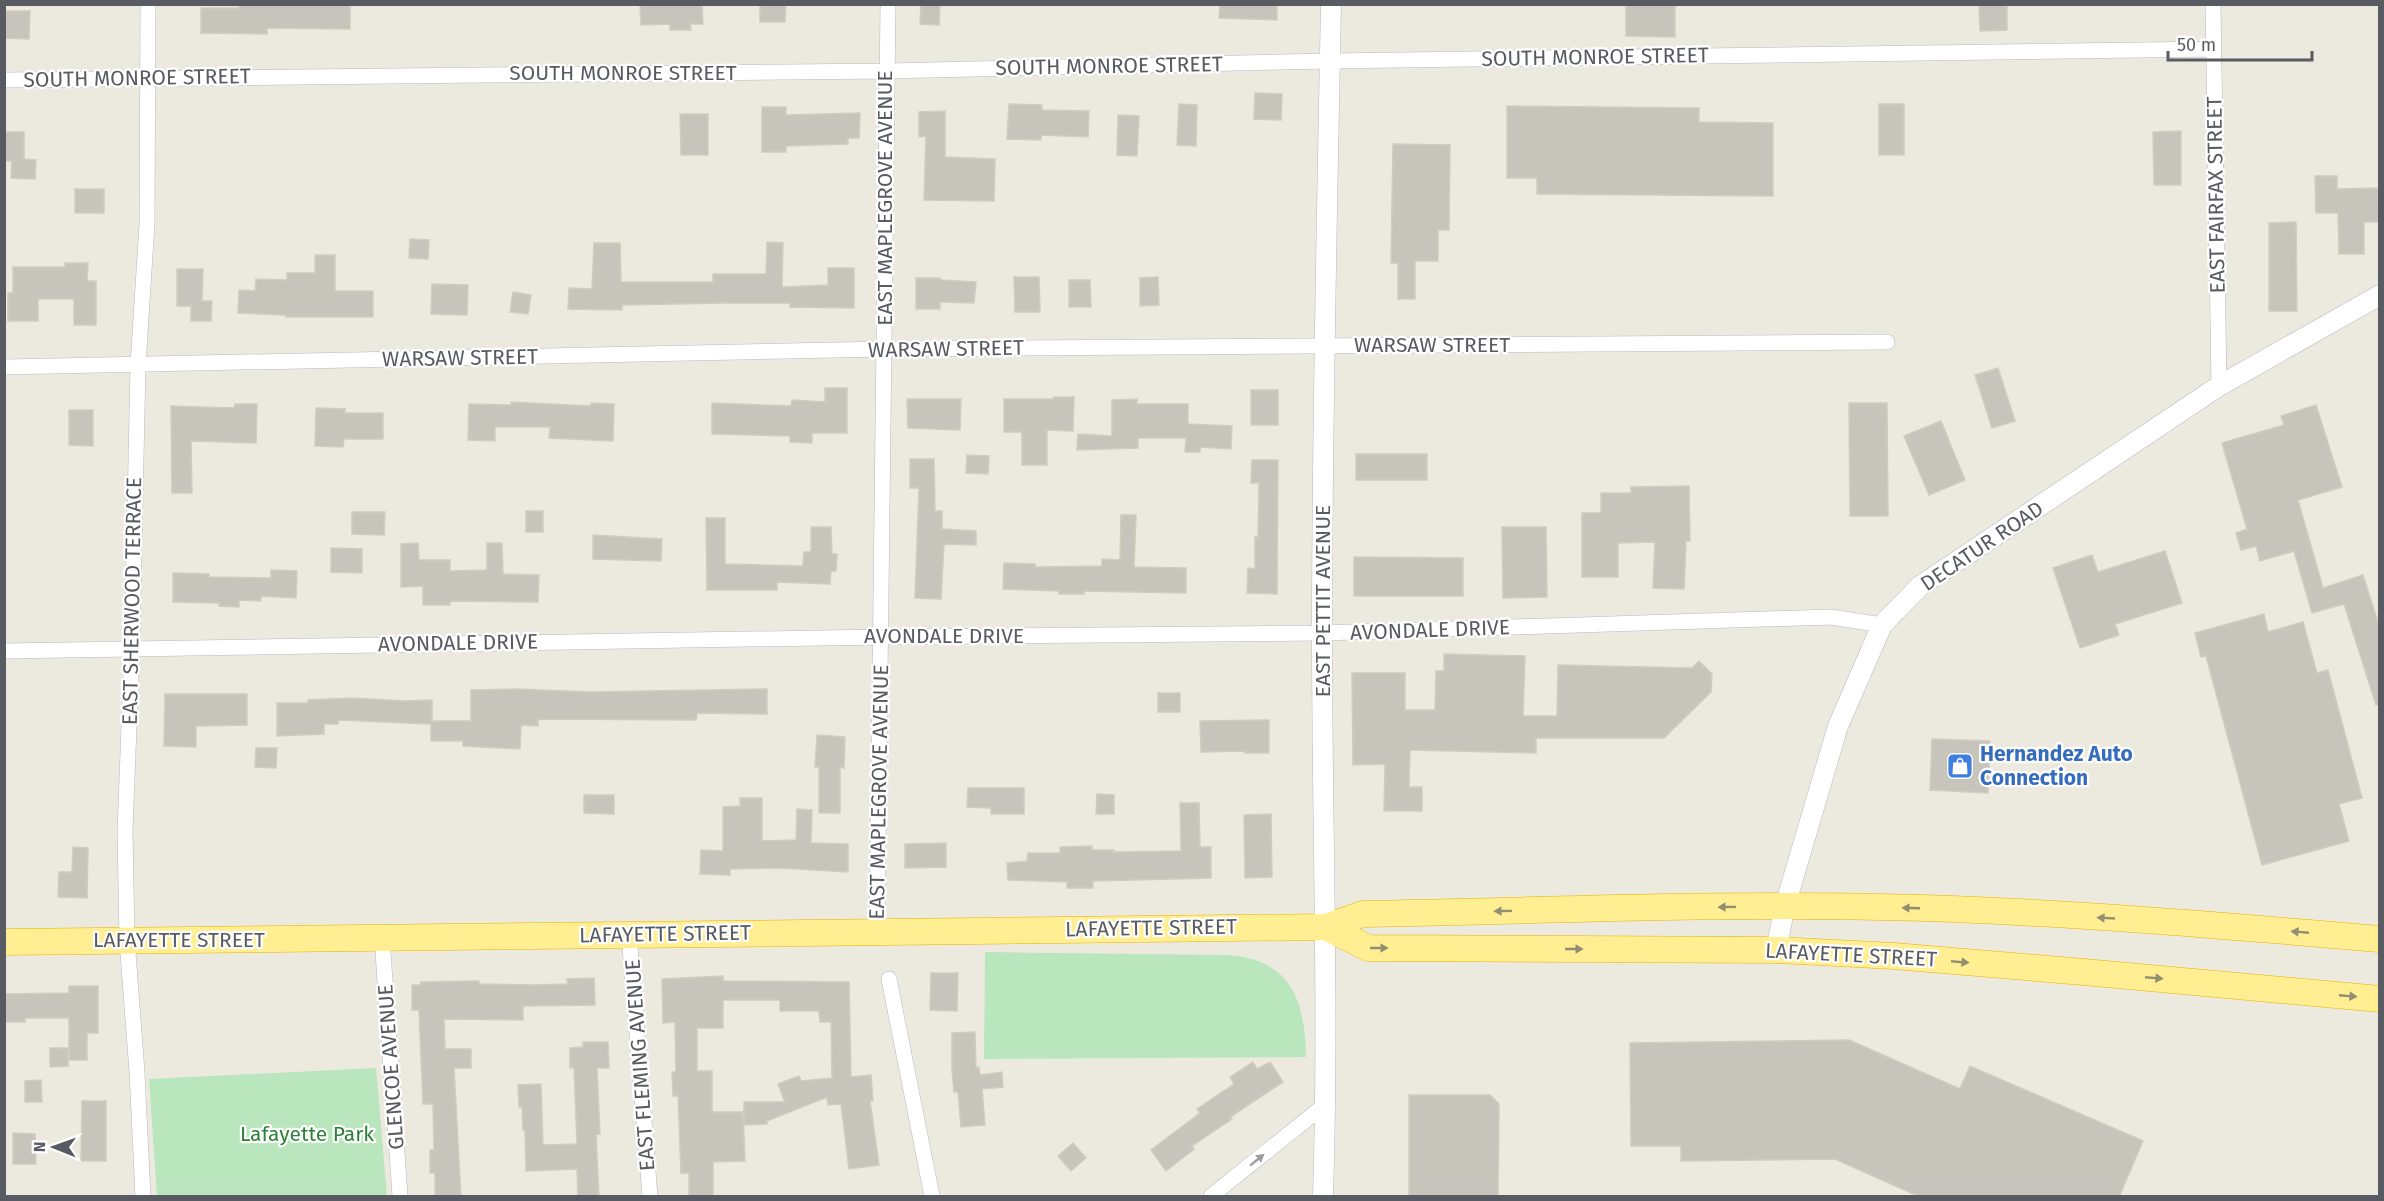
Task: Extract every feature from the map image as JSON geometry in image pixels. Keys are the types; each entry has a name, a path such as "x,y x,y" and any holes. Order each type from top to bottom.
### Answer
{"highway":[{"name":"LAFAYETTE STREET","path":"4,942 1326,927 1363,914 1785,906 2033,913 2177,922 2379,939"},
{"name":"LAFAYETTE STREET","path":"1326,927 1368,948 1776,950 1894,956 2379,999"}],"street":[{"name":"EAST SHERWOOD TERRACE","path":"143,1197 127,940 125,831 132,648 138,365 147,224 148,4"},
{"name":"EAST MAPLEGROVE AVENUE","path":"877,931 888,4"},
{"name":"EAST PETTIT AVENUE","path":"1323,1197 1326,1104 1326,927 1322,633 1331,4"},
{"name":"EAST FAIRFAX STREET","path":"2212,4 2219,386"},
{"name":"SOUTH MONROE STREET","path":"4,80 886,71 1330,61 2213,49"},
{"name":"DECATUR ROAD","path":"1776,950 1785,906 1838,726 1882,625 1920,586 2219,386 2379,295"},
{"name":"WARSAW STREET","path":"4,367 885,349 1887,342"},
{"name":"AVONDALE DRIVE","path":"4,651 881,636 1322,633 1831,617 1882,625"},
{"name":"EAST FLEMING AVENUE","path":"629,934 650,1197"},
{"name":"GLENCOE AVENUE","path":"382,938 400,1197"},
{"path":"889,979 932,1197"},
{"path":"1211,1197 1326,1104"}],"green space":[{"path":"985,952 1224,955 1265,964 1279,973 1297,1000 1305,1036 1306,1057 984,1059"},
{"name":"Lafayette Park","path":"376,1068 387,1196 157,1196 149,1079"}],"building":[{"path":"239,4 350,4 350,29 267,28 267,34 201,33 201,8 239,8"},
{"path":"640,4 702,4 703,24 690,24 691,30 670,30 670,24 641,25"},
{"path":"760,4 786,4 785,22 760,22"},
{"path":"921,4 940,4 939,25 920,24"},
{"path":"1220,4 1277,4 1277,20 1219,18"},
{"path":"1626,4 1675,4 1675,37 1626,36"},
{"path":"1979,4 2007,4 2007,30 1980,31"},
{"path":"6,11 30,11 29,39 5,38"},
{"path":"1255,93 1282,94 1281,120 1254,119"},
{"path":"1009,104 1042,105 1042,110 1089,111 1088,137 1041,135 1041,140 1007,139"},
{"path":"1179,104 1197,105 1196,146 1177,145"},
{"path":"1879,104 1904,104 1904,155 1879,155"},
{"path":"1507,106 1699,108 1699,122 1773,123 1773,196 1537,194 1537,178 1507,178"},
{"path":"762,107 786,107 786,115 860,113 859,138 848,138 848,144 786,146 786,152 762,152"},
{"path":"945,111 945,157 995,159 994,201 924,200 926,136 919,137 919,112"},
{"path":"680,114 708,114 708,155 681,155"},
{"path":"1118,115 1139,116 1137,156 1117,155"},
{"path":"2181,131 2181,185 2154,185 2153,132"},
{"path":"4,132 24,132 24,159 36,160 35,179 11,178 12,161 4,161"},
{"path":"1393,144 1450,145 1449,230 1438,230 1438,261 1415,261 1415,299 1398,299 1398,263 1391,263"},
{"path":"2315,176 2337,176 2337,189 2378,188 2379,222 2364,222 2364,254 2339,254 2338,213 2316,213"},
{"path":"75,189 104,189 104,213 75,213"},
{"path":"2296,222 2297,311 2269,311 2269,223"},
{"path":"410,239 429,240 428,259 409,258"},
{"path":"767,242 783,243 782,287 828,285 828,268 854,268 854,308 790,307 790,303 725,303 622,305 622,310 568,309 569,288 592,289 594,243 620,243 621,282 713,282 713,274 766,274"},
{"path":"315,255 335,255 335,291 373,291 373,317 286,317 286,315 238,313 239,290 255,291 256,279 287,280 287,273 315,273"},
{"path":"65,263 88,263 87,281 96,281 96,325 74,325 74,299 38,299 38,321 8,321 8,293 13,293 13,267 65,267"},
{"path":"177,269 203,269 202,301 212,301 211,321 191,321 191,306 177,306"},
{"path":"1014,277 1039,277 1040,312 1015,312"},
{"path":"1158,277 1159,305 1140,306 1140,278"},
{"path":"916,278 976,282 974,303 940,302 940,309 916,309"},
{"path":"1069,280 1090,280 1091,307 1069,307"},
{"path":"432,284 468,285 467,315 431,314"},
{"path":"513,292 531,295 528,314 510,312"},
{"path":"1998,368 2015,421 1992,428 1975,375"},
{"path":"825,388 847,388 847,433 812,433 812,443 790,442 790,436 712,434 712,403 791,406 792,400 825,402"},
{"path":"1251,390 1278,390 1278,425 1251,425"},
{"path":"1054,397 1074,397 1073,431 1047,430 1047,465 1022,465 1022,432 1004,432 1004,399 1054,399"},
{"path":"907,399 961,399 960,430 908,428"},
{"path":"1137,399 1137,404 1188,404 1188,424 1232,426 1231,449 1200,447 1200,452 1185,452 1186,438 1138,438 1138,448 1077,450 1078,434 1112,436 1112,400"},
{"path":"511,402 591,406 591,403 614,404 613,441 549,438 550,427 495,427 495,441 468,440 469,404 511,405"},
{"path":"1849,403 1887,403 1888,516 1850,516"},
{"path":"235,404 257,404 256,443 191,441 192,493 172,493 171,406 234,408"},
{"path":"2316,405 2342,487 2298,500 2323,588 2363,575 2379,625 2379,704 2376,705 2344,604 2312,613 2294,551 2260,561 2256,546 2241,550 2236,533 2247,529 2222,443 2284,425 2281,416"},
{"path":"316,408 345,409 345,413 383,413 383,439 344,439 343,447 315,446"},
{"path":"69,410 93,410 93,446 69,445"},
{"path":"1941,421 1965,480 1929,495 1904,436"},
{"path":"1356,454 1427,454 1427,480 1356,480"},
{"path":"967,455 989,456 988,474 966,473"},
{"path":"910,459 934,459 935,511 942,511 942,529 976,531 976,545 944,544 941,599 915,598 919,488 910,488"},
{"path":"1252,460 1278,460 1277,594 1247,593 1248,568 1255,569 1255,537 1258,537 1259,483 1251,483"},
{"path":"1689,486 1690,541 1686,541 1684,589 1653,588 1655,542 1618,543 1618,577 1582,577 1582,513 1601,513 1601,493 1631,493 1631,487"},
{"path":"526,511 543,511 543,532 526,532"},
{"path":"352,512 385,512 384,535 352,534"},
{"path":"1121,515 1136,515 1134,567 1186,568 1186,593 1084,591 1084,594 1059,594 1059,591 1003,589 1004,563 1035,564 1035,567 1102,566 1102,559 1120,560"},
{"path":"706,518 725,518 725,564 803,566 804,552 811,552 811,527 831,527 832,554 837,554 836,571 831,571 830,584 777,582 777,590 707,590"},
{"path":"1502,527 1546,527 1547,597 1503,598"},
{"path":"593,535 662,539 661,561 593,559"},
{"path":"418,543 419,560 450,560 450,571 487,570 487,543 502,543 503,574 539,575 538,602 450,601 450,605 423,605 423,586 401,587 401,544"},
{"path":"331,548 362,549 362,573 331,572"},
{"path":"2165,551 2182,603 2115,624 2119,635 2080,648 2053,568 2092,555 2098,572"},
{"path":"1354,557 1463,558 1463,596 1354,596"},
{"path":"271,570 297,571 296,598 261,596 261,601 239,600 239,607 219,606 220,603 173,602 173,573 209,574 209,577 271,578"},
{"path":"2264,614 2268,632 2303,622 2317,673 2328,670 2362,798 2339,804 2349,841 2262,865 2206,656 2201,657 2195,633"},
{"path":"1444,654 1525,656 1523,716 1557,716 1558,665 1692,668 1699,661 1712,674 1711,692 1664,738 1536,738 1536,753 1410,750 1409,787 1422,787 1422,811 1384,811 1385,764 1353,765 1352,673 1405,673 1405,710 1435,710 1436,671 1444,671"},
{"path":"767,689 767,714 697,713 696,720 538,719 538,726 521,725 520,749 463,746 463,741 431,741 431,724 338,720 338,724 324,724 324,734 277,736 277,703 308,703 308,700 352,698 432,700 432,721 471,721 471,690 590,692"},
{"path":"1158,693 1180,693 1180,712 1158,712"},
{"path":"165,694 247,694 247,725 196,726 196,747 164,746"},
{"path":"1269,720 1269,753 1201,752 1200,721"},
{"path":"817,735 845,737 844,768 840,767 840,813 819,813 819,767 815,767"},
{"name":"Hernandez Auto Connection","path":"1932,739 1990,741 1988,793 1930,790"},
{"path":"256,748 277,748 276,768 255,767"},
{"path":"968,788 1024,788 1024,814 991,814 991,808 967,807"},
{"path":"1097,794 1114,795 1114,814 1096,814"},
{"path":"584,795 614,795 614,814 584,813"},
{"path":"740,798 762,798 762,841 796,840 797,809 812,810 811,843 848,844 848,872 781,868 730,869 730,875 700,874 701,850 723,851 723,807 740,806"},
{"path":"1180,803 1199,803 1200,847 1211,847 1211,878 1093,881 1093,888 1067,888 1067,882 1008,880 1007,863 1027,861 1028,853 1060,853 1060,847 1092,846 1092,850 1114,850 1114,852 1181,851"},
{"path":"1271,814 1272,877 1245,878 1244,815"},
{"path":"946,843 946,867 905,868 905,844"},
{"path":"73,847 88,848 87,898 58,897 59,872 72,872"},
{"path":"931,973 958,973 957,1011 930,1010"},
{"path":"723,976 723,981 849,982 851,1077 871,1075 873,1101 870,1101 879,1165 849,1169 841,1104 828,1105 827,1097 767,1121 767,1124 744,1125 744,1102 785,1102 778,1084 799,1076 801,1081 832,1078 831,1022 820,1022 819,1011 780,1011 780,1000 723,1000 723,1028 697,1028 697,1071 712,1071 712,1112 743,1112 745,1161 713,1162 713,1197 689,1197 689,1173 681,1173 678,1096 673,1096 672,1072 676,1072 675,1022 663,1023 662,979"},
{"path":"594,978 595,1005 523,1006 523,1020 444,1019 445,1049 471,1049 471,1068 454,1068 461,1197 435,1197 435,1173 430,1173 430,1150 434,1150 433,1104 423,1104 419,1010 412,1010 412,985 421,985 421,982 479,981 479,984 568,984 567,979"},
{"path":"69,986 98,986 98,1033 87,1033 87,1060 69,1060 69,1018 25,1018 25,1022 4,1022 4,994 69,993"},
{"path":"975,1032 976,1068 979,1067 980,1075 1002,1072 1003,1087 982,1089 985,1125 961,1127 958,1092 954,1092 952,1033"},
{"path":"1849,1040 1960,1089 1970,1066 2143,1141 2119,1197 1920,1197 1835,1159 1681,1161 1681,1146 1631,1146 1630,1043"},
{"path":"583,1042 608,1042 609,1068 597,1068 600,1134 596,1135 599,1197 578,1197 577,1169 526,1171 525,1130 523,1130 522,1107 519,1107 518,1085 541,1084 543,1145 577,1144 574,1068 570,1068 570,1048 583,1047"},
{"path":"50,1048 68,1048 68,1066 50,1067"},
{"path":"1253,1062 1257,1069 1270,1062 1283,1082 1230,1117 1232,1119 1192,1146 1194,1149 1166,1171 1151,1150 1200,1113 1197,1109 1234,1084 1230,1077"},
{"path":"41,1080 42,1102 25,1102 25,1081"},
{"path":"1409,1095 1490,1095 1499,1104 1498,1197 1409,1197"},
{"path":"82,1101 106,1101 106,1161 81,1161"},
{"path":"13,1133 35,1134 36,1164 13,1164"},
{"path":"1073,1143 1086,1158 1071,1171 1058,1156"}],"place":[{"name":"Hernandez Auto Connection","path":"1960,766"}]}
